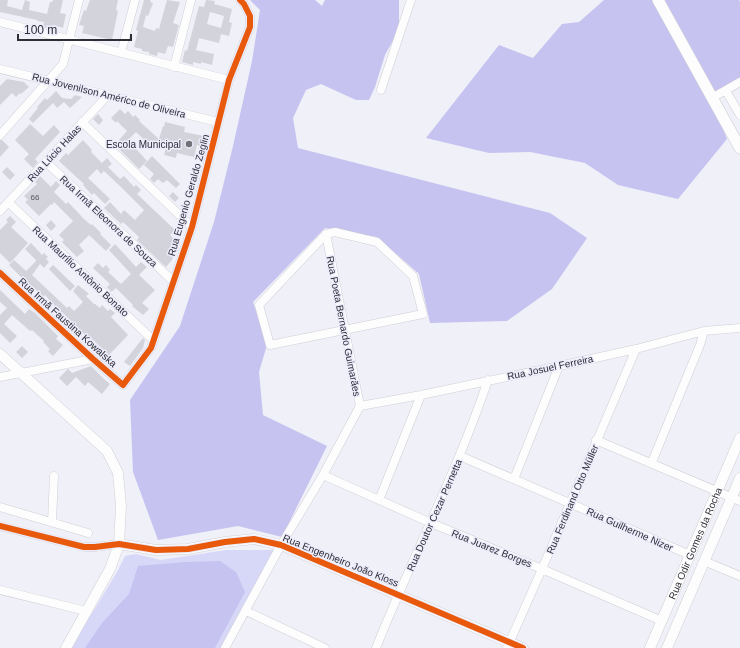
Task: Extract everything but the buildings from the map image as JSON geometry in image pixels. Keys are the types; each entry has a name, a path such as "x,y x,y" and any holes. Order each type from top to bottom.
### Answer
{"main road":[{"path":"658,0 740,148"}],"street":[{"path":"0,135 63,64 79,0"},
{"path":"121,53 135,0"},
{"path":"174,66 191,0"},
{"path":"381,90 411,0"},
{"name":"Rua Eugenio Geraldo Zeglin","path":"123,385 151,348 192,227 229,80 250,27 250,16 242,2"},
{"path":"0,22 229,80"},
{"name":"Rua Jovenilson Américo de Oliveira","path":"0,69 218,122"},
{"path":"712,98 740,82"},
{"path":"726,90 740,115"},
{"name":"Rua Lúcio Halas","path":"0,211 108,95"},
{"path":"82,122 192,227"},
{"name":"Rua Irmã Eleonora de Souza","path":"46,162 173,281"},
{"name":"Rua Maurílio Antônio Bonato","path":"8,202 153,340"},
{"path":"335,232 377,242 413,276 423,314 270,345 259,306 326,234 335,232"},
{"name":"Rua Poeta Bernardo Guimarães","path":"225,648 281,545 323,475 360,406 326,234"},
{"name":"Rua Irmã Faustina Kowalska","path":"0,273 123,385"},
{"name":"Rua Josuel Ferreira","path":"360,406 421,395 559,366 636,349 704,331 740,328"},
{"path":"652,462 704,331"},
{"name":"Rua Ferdinand Otto Müller","path":"508,645 636,349"},
{"path":"0,354 107,451 118,473 121,506 119,544 110,569 66,648"},
{"path":"0,377 93,359"},
{"path":"514,479 559,366"},
{"name":"Rua Doutor Cezar Pernetta","path":"376,648 398,594 460,456 474,422 488,380"},
{"path":"379,500 421,395"},
{"name":"Rua Odir Gomes da Rocha","path":"650,648 740,438"},
{"path":"596,440 652,462 736,499"},
{"name":"Rua Guilherme Nizer","path":"460,456 570,502 690,555"},
{"name":"Rua Juarez Borges","path":"323,475 431,523 662,621"},
{"path":"52,522 54,476"},
{"name":"Rua Odir Gomes da Rocha","path":"667,648 704,561 736,499 740,478"},
{"path":"0,507 88,533"},
{"name":"Rua Engenheiro João Kloss","path":"0,526 84,547 119,544 156,550 188,549 225,542 254,539 281,545 398,594 508,645 523,648"},
{"path":"704,561 740,576"},
{"path":"0,590 86,611"},
{"path":"246,611 325,648"}],"shaded area":[{"path":"250,0 315,0 322,6 325,0 399,0 399,25 395,37 385,55 375,87 369,100 356,100 321,84 306,90 293,118 298,148 550,213 587,238 552,289 507,321 430,323 419,274 377,237 325,228 253,302 267,345 259,372 263,415 327,446 282,537 238,526 158,540 133,472 130,400 180,326 214,222 252,61 260,10"},
{"path":"604,0 739,0 740,2 740,79 710,96 727,139 678,199 618,185 585,163 530,152 489,153 426,138 499,45 533,58 562,24 579,22"},
{"path":"226,550 275,550 221,648 71,648 125,556 136,554 161,560"},
{"path":"220,561 236,572 245,592 215,648 85,648 102,623 129,594 138,566"}],"cycle path":[{"path":"0,273 123,385 151,348 192,227 229,80 250,27 250,16 244,4 240,0"},
{"path":"0,526 84,547 119,544 156,550 188,549 225,542 254,539 281,545 523,648"}],"place":[{"name":"Escola Municipal","path":"189,144"}]}
